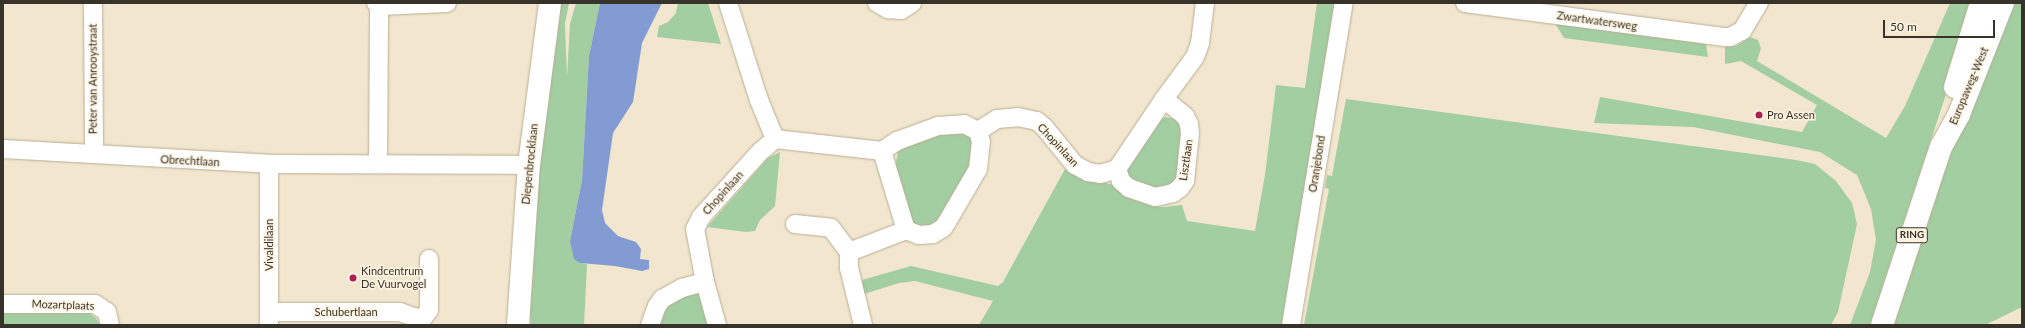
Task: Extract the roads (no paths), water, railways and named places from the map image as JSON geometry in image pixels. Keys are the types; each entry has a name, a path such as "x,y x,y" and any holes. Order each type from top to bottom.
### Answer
{"main road":[{"name":"Diepenbrocklaan","path":"518,325 529,165 550,3"},
{"name":"Europaweg-West","path":"1882,325 1942,145 1948,110 1981,3"},
{"name":"Europaweg-West","path":"1942,145 1959,114 2003,3"}],"street":[{"name":"Peter van Anrooystraat","path":"93,3 94,154"},
{"path":"378,164 378,4 447,3"},
{"path":"728,3 759,100 775,139 882,151 896,141 938,126 964,124 978,131 981,142 978,169 944,228 927,236 919,235 906,230 849,252"},
{"path":"877,3 888,9 901,10 912,3"},
{"path":"1116,169 1164,99 1191,64 1198,50 1205,3"},
{"name":"Oranjebond","path":"1291,325 1344,3"},
{"name":"Zwartwatersweg","path":"1465,3 1627,26 1730,37 1742,31 1759,3"},
{"name":"Lisztlaan","path":"1116,169 1121,180 1129,188 1148,196 1166,196 1180,188 1185,181 1190,133 1189,124 1185,116 1164,99"},
{"name":"Chopinlaan","path":"978,131 992,121 1004,117 1031,119 1044,127 1071,160 1081,169 1095,174 1116,169"},
{"name":"Chopinlaan","path":"717,325 705,282 695,236 698,223 760,152 775,139"},
{"name":"Obrechtlaan","path":"3,149 269,164 529,165"},
{"path":"882,151 906,230"},
{"name":"Vivaldilaan","path":"269,164 269,319"},
{"path":"795,224 831,228 849,252 849,268 863,325"},
{"name":"Schubertlaan","path":"269,319 400,312 408,313 420,323 430,310 429,259"},
{"path":"650,325 657,306 662,299 682,288 705,282"},
{"name":"Mozartplaats","path":"3,304 95,304 107,312 110,325"}],"water":[{"path":"600,3 662,3 642,43 633,102 613,133 602,210 605,223 618,236 636,242 641,249 640,259 649,260 649,269 642,271 615,266 580,263 574,259 570,241 582,180 589,56"}],"place":[{"name":"Pro Assen","path":"1759,115"},
{"name":"Kindcentrum De Vuurvogel","path":"353,278"}]}
